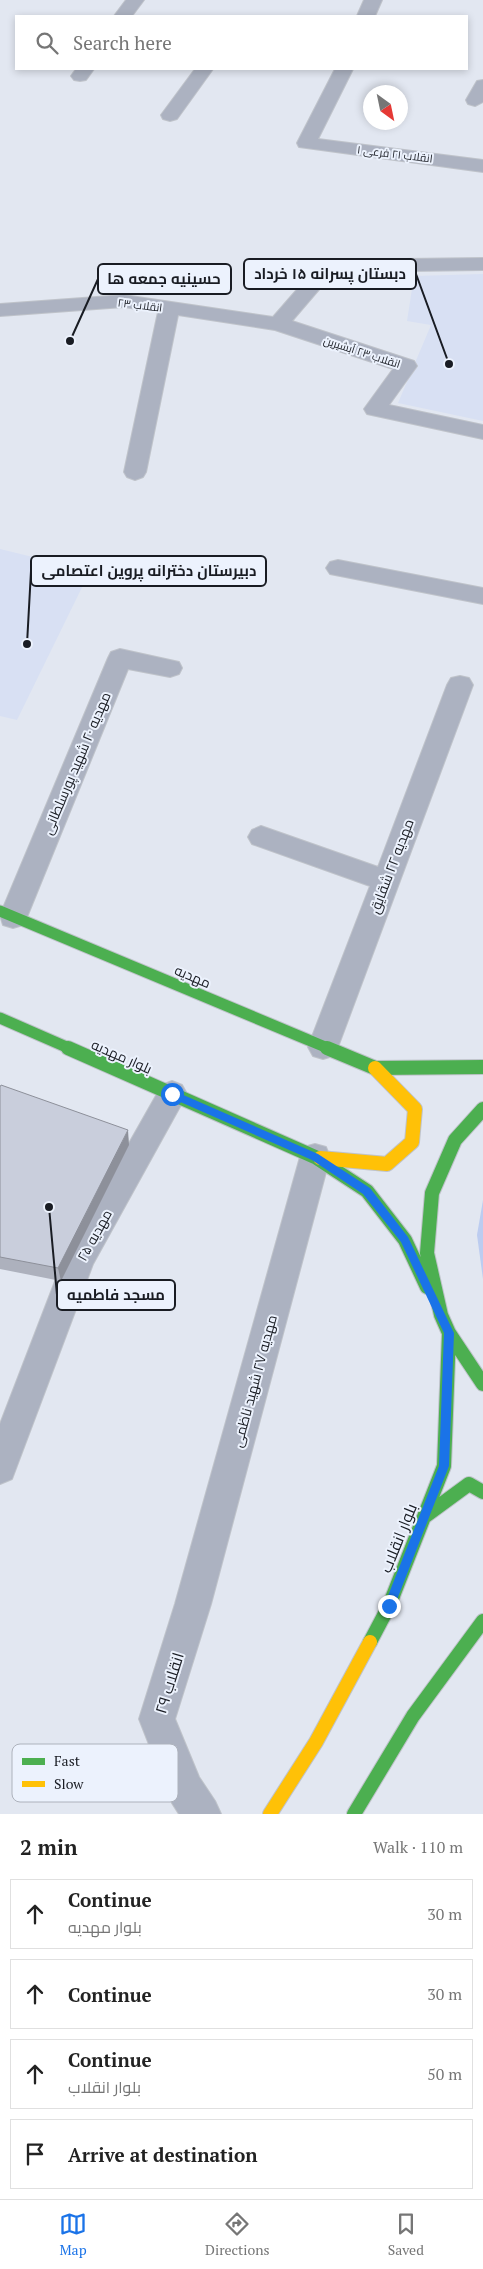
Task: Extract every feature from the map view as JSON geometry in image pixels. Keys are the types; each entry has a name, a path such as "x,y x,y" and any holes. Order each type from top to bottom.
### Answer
{"main road":[{"name":"مهدیه","path":"6,914 375,1068"},
{"name":"بلوار مهدیه","path":"0,1018 315,1157"},
{"path":"375,1068 483,1068"},
{"path":"315,1157 387,1164 412,1142 415,1109 375,1068"},
{"path":"441,1315 428,1253 432,1193 455,1140 483,1109"},
{"path":"315,1157 367,1191 405,1240 449,1333 483,1384"},
{"name":"بلوار انقلاب","path":"270,1814 316,1742 389,1606 444,1466 449,1333"},
{"path":"424,1517 470,1484 483,1492"},
{"path":"354,1814 413,1716 483,1621"}],"street":[{"path":"124,15 135,0"},
{"path":"366,15 373,0"},
{"path":"170,115 199,70"},
{"name":"انقلاب ۲۱ فرعی ۱","path":"343,70 306,143 483,166"},
{"path":"278,324 328,266 483,264"},
{"name":"انقلاب ۲۳","path":"0,310 124,301 278,324"},
{"path":"135,472 169,308"},
{"name":"انقلاب ۲۳ آبشیرین","path":"278,324 406,366 376,408 483,432"},
{"path":"338,568 483,596"},
{"name":"مهدیه ۲۰ شهید پورسلطانی","path":"6,914 120,658 170,668"},
{"name":"مهدیه ۲۲ شقایق","path":"323,1047 460,685"},
{"path":"261,837 386,881"},
{"name":"مهدیه ۲۵","path":"0,1467 80,1258 172,1094"},
{"name":"مهدیه ۲۷ شهید ناظمی","path":"193,1604 315,1157"},
{"name":"انقلاب ۲۹","path":"167,1744 157,1719 193,1604"},
{"name":"انقلاب ۲۹","path":"178,1772 185,1790 202,1814"}],"shaded area":[{"path":"483,274 483,421 398,403 431,325 407,321 414,276"},
{"path":"0,549 90,571 17,720 0,716"},
{"path":"483,1200 483,1279 477,1235"}],"building":[{"path":"1,1085 128,1130 58,1268 0,1257"}],"traffic: fast":[{"path":"0,911 375,1068 483,1067"},
{"path":"0,1018 315,1157 367,1191 405,1240 427,1287"},
{"path":"483,1109 455,1140 432,1193 427,1253 441,1315 449,1333 483,1384"},
{"path":"370,1642 389,1606 444,1466 449,1333"},
{"path":"424,1517 469,1484 483,1492"},
{"path":"354,1814 413,1716 483,1621"}],"traffic: slow":[{"path":"320,1158 387,1164 412,1142 415,1109 375,1068"},
{"path":"270,1814 316,1742 370,1642"}],"place":[{"name":"حسینیه جمعه ها","path":"70,341"},
{"name":"دبستان پسرانه ۱۵ خرداد","path":"449,364"},
{"name":"دبیرستان دخترانه پروین اعتصامی","path":"27,644"},
{"name":"مسجد فاطمیه","path":"49,1207"}],"route":[{"path":"172,1094 315,1157 367,1191 405,1240 449,1333 444,1466 389,1606"}]}
